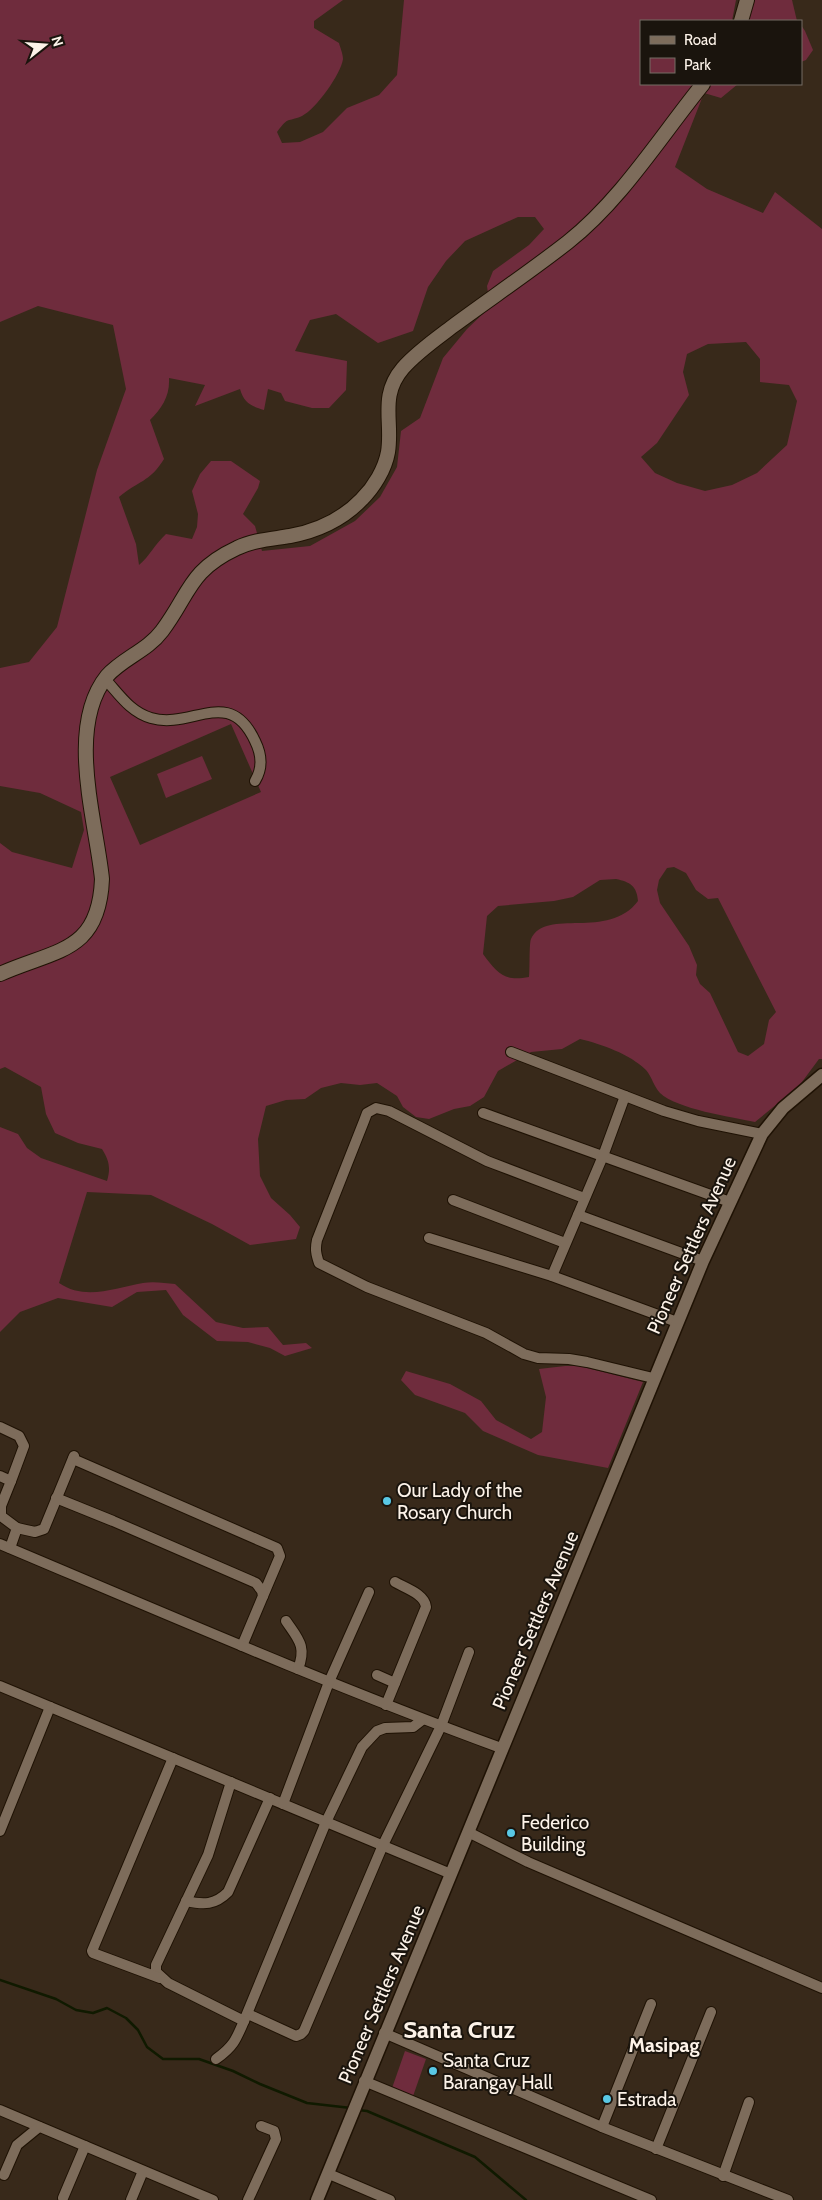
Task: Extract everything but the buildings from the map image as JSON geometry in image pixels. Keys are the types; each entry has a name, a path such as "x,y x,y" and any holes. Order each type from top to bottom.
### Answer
{"main road":[{"path":"741,20 747,0"},
{"path":"0,974 56,952 76,941 89,929 96,916 101,897 102,879 84,745 96,696 105,679 127,658 156,639 190,584 197,575 219,557 239,546 256,541 293,535 327,525 353,508 368,491 382,469 388,452 388,396 395,379 404,367 439,337 569,241 594,218 615,197 701,85"}],"street":[{"path":"105,679 126,704 137,713 152,719 177,719 219,711 232,714 244,723 251,732 260,754 262,765 260,774 255,781"},
{"path":"511,1052 625,1096 698,1121 762,1134"},
{"name":"Pioneer Settlers Avenue","path":"317,2200 364,2081 594,1528 653,1378 703,1261 762,1134 783,1108 822,1076"},
{"path":"552,1276 603,1156 625,1096"},
{"path":"584,1198 488,1162 389,1111 376,1108 367,1113 317,1240 316,1255 319,1263 367,1287 469,1326 524,1354 538,1358 569,1359 587,1362 653,1378"},
{"path":"483,1113 730,1202"},
{"path":"453,1200 565,1243"},
{"path":"578,1216 703,1261"},
{"path":"429,1238 552,1276 677,1322"},
{"path":"0,1426 19,1436 24,1446 1,1506 1,1516 17,1528 35,1532 44,1529 73,1457 274,1545 279,1551 280,1556 242,1646"},
{"path":"0,1476 11,1481"},
{"path":"56,1498 256,1584 262,1591 263,1596"},
{"path":"17,1528 5,1546 422,1720 501,1748"},
{"path":"386,1705 426,1606 426,1602 421,1597 396,1582"},
{"path":"283,1804 329,1682 369,1592"},
{"path":"286,1621 301,1645 302,1660 298,1669"},
{"path":"173,1758 92,1951 160,1978 246,2018 296,2036 302,2034 383,1845 441,1726 469,1652"},
{"path":"377,1675 395,1683"},
{"path":"0,1686 451,1874"},
{"path":"0,1831 50,1707"},
{"path":"216,2059 229,2050 236,2041 351,1766 370,1736 385,1728 413,1727 422,1720"},
{"path":"160,1978 156,1972 156,1965 208,1854 231,1782"},
{"path":"186,1901 208,1904 222,1898 228,1892 270,1798"},
{"path":"468,1832 528,1862 822,1988"},
{"path":"602,2127 651,2004"},
{"path":"656,2149 711,2012"},
{"path":"384,2033 602,2127 788,2200"},
{"path":"364,2081 651,2200"},
{"path":"723,2176 749,2102"},
{"path":"0,2110 213,2200"},
{"path":"4,2175 17,2145 39,2126"},
{"path":"248,2200 276,2139 274,2131 262,2126"},
{"path":"63,2198 85,2146"},
{"path":"131,2200 143,2171"},
{"path":"328,2174 390,2200"}],"green space":[{"path":"0,0 343,0 314,21 314,28 339,43 343,59 338,73 321,99 308,112 284,123 277,132 282,143 300,142 323,132 347,108 379,95 397,75 404,0 736,0 732,20 640,20 640,85 737,85 721,98 704,93 675,167 707,189 763,213 775,192 822,229 822,1059 819,1059 799,1086 755,1122 719,1115 691,1108 668,1099 658,1091 646,1070 632,1059 606,1047 580,1039 562,1049 531,1052 498,1071 484,1097 470,1106 454,1109 429,1119 416,1117 403,1107 397,1096 377,1083 360,1085 341,1083 321,1088 305,1099 286,1100 266,1106 258,1139 260,1176 271,1198 300,1227 296,1239 250,1245 212,1224 151,1195 87,1192 59,1283 79,1291 90,1292 100,1292 147,1282 175,1284 216,1322 243,1328 268,1327 283,1345 306,1343 312,1348 285,1356 270,1348 248,1342 217,1341 183,1315 166,1290 137,1292 112,1307 58,1298 20,1312 0,1332 0,1127 18,1134 27,1148 41,1158 107,1181 109,1172 108,1161 102,1149 78,1143 55,1133 46,1114 41,1087 5,1067 0,1069 0,843 12,852 72,868 84,830 81,812 40,793 0,786 0,668 29,662 57,627 97,470 126,389 113,325 38,306 0,322","holes":["518,217 535,217 544,229 529,245 493,271 487,286 490,307 467,329 443,358 420,418 401,431 397,467 380,497 355,521 310,546 262,551 255,526 243,514 260,481 231,461 211,461 200,474 192,491 198,514 197,527 192,539 166,534 139,565 136,544 119,497 149,477 164,459 150,420 164,401 168,390 169,378 205,385 195,406 240,389 244,398 249,403 264,410 268,389 281,393 285,401 312,408 329,408 346,390 347,361 295,351 310,320 336,314 378,343 413,331 428,287 446,261 465,241","746,342 760,359 760,382 789,385 797,401 787,445 757,473 732,485 705,491 677,483 655,473 641,457 657,443 689,395 683,372 687,354 708,344","231,724 261,792 140,845 110,777","674,867 686,873 696,890 708,899 718,898 776,1012 769,1020 764,1044 748,1056 738,1052 710,993 700,984 696,975 697,965 689,946 660,903 657,890 659,880 667,868","616,879 625,882 634,888 638,901 625,913 611,919 550,925 539,930 530,941 529,977 507,977 497,971 483,954 487,916 498,906 554,901 573,897 600,880"]},
{"path":"753,0 792,0 797,20 746,20"},
{"path":"802,26 813,50 806,60 802,62"},
{"path":"202,756 212,779 166,798 157,774"},
{"path":"579,1366 643,1382 608,1468 538,1455 483,1431 465,1413 415,1395 401,1380 406,1371 450,1384 481,1401 496,1420 531,1439 542,1432 546,1397 539,1369"},
{"path":"405,2051 426,2059 412,2099 391,2091"}],"waterway":[{"path":"0,1980 56,1999 76,2010 93,2013 107,2008 126,2018 138,2030 147,2047 163,2059 199,2059 233,2071 307,2103 351,2108"},
{"path":"358,2110 367,2111 475,2157 526,2200"}],"place":[{"name":"Our Lady of the Rosary Church","path":"387,1501"},
{"name":"Federico Building","path":"511,1833"},
{"name":"Santa Cruz Barangay Hall","path":"433,2071"},
{"name":"Estrada","path":"607,2099"}],"district":[{"name":"Santa Cruz","path":"459,2030"},
{"name":"Masipag","path":"664,2045"}]}
